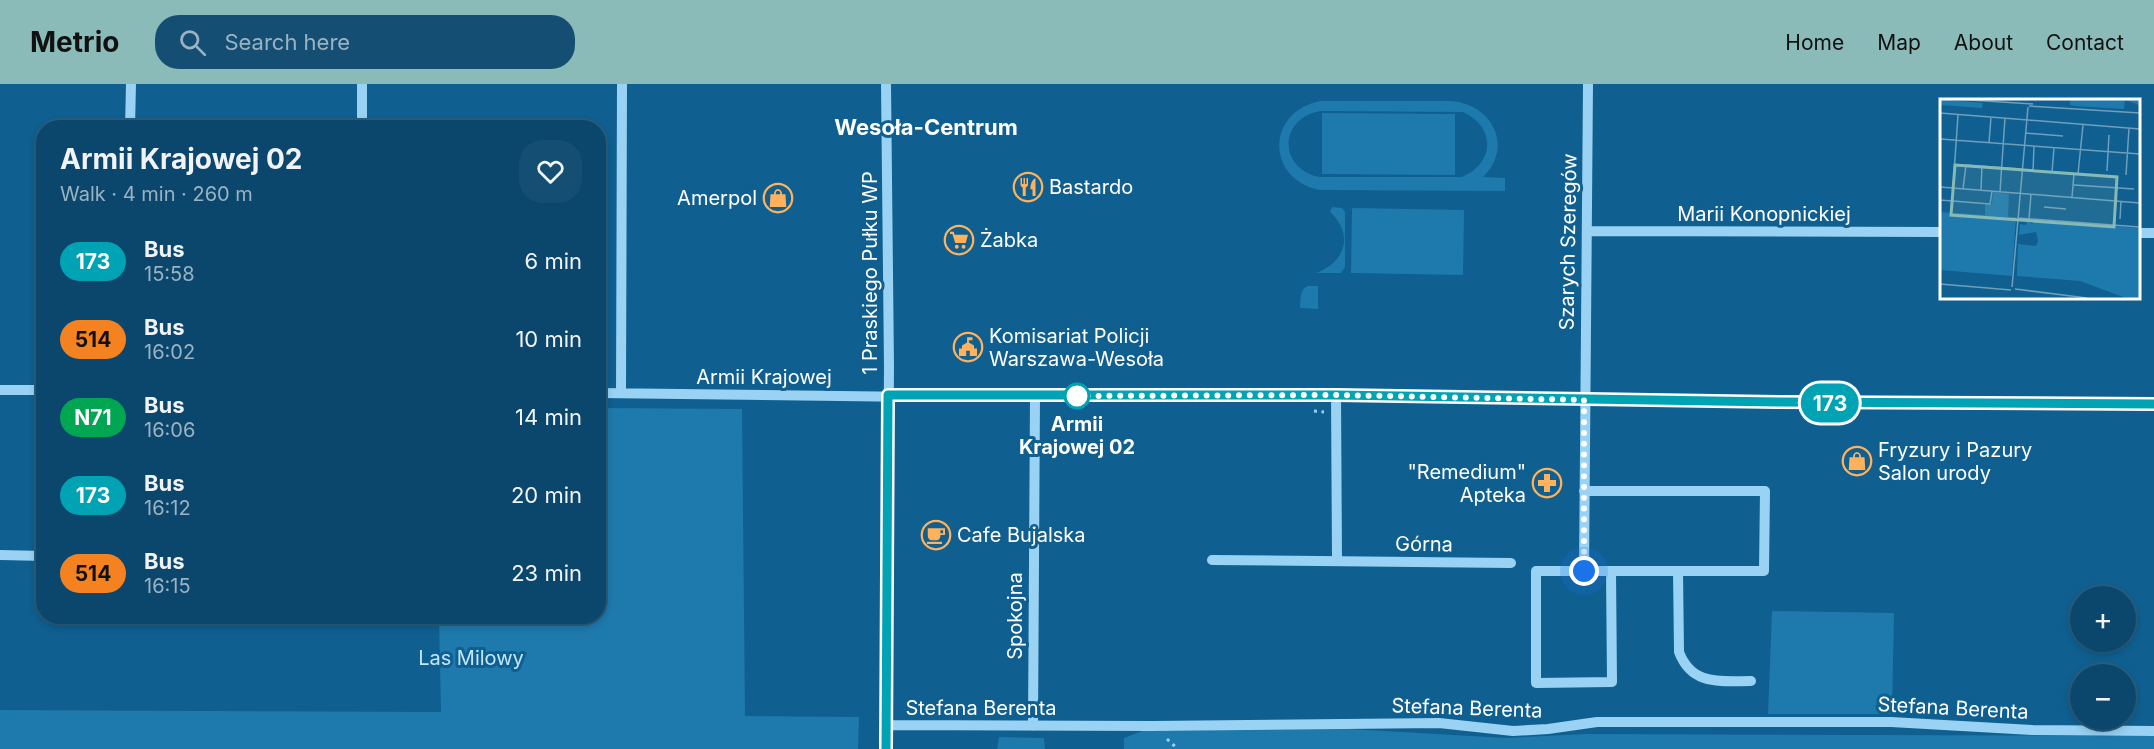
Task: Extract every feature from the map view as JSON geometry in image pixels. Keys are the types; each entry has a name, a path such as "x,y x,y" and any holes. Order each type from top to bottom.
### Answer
{"street":[{"path":"130,120 131,84"},
{"path":"362,84 362,120"},
{"path":"621,84 621,393"},
{"name":"1 Praskiego Pułku WP","path":"886,84 888,395 886,749"},
{"name":"Szarych Szeregów","path":"1584,571 1588,84"},
{"name":"Marii Konopnickiej","path":"1587,231 1940,232"},
{"path":"0,390 36,390"},
{"name":"Armii Krajowej","path":"606,393 1035,397 1336,395 1584,400 2154,404"},
{"path":"1336,395 1337,560"},
{"name":"Spokojna","path":"1033,726 1035,397"},
{"path":"1584,491 1766,491 1764,572 1678,571 1611,571 1536,571 1536,683 1612,682 1611,571"},
{"path":"0,555 36,556"},
{"name":"Górna","path":"1212,560 1511,563"},
{"path":"1678,571 1679,652 1685,664 1698,676 1712,681 1751,681"},
{"name":"Stefana Berenta","path":"886,725 1439,723 1513,731 1597,722 1879,722 2032,730 2154,730"}],"green space":[{"path":"1321,101 1450,101 1465,104 1477,109 1494,128 1497,152 1492,165 1483,177 1505,178 1505,191 1320,190 1302,183 1289,173 1282,160 1279,145 1282,131 1290,118 1303,107","holes":["1321,111 1463,112 1481,127 1486,135 1487,145 1486,154 1481,163 1462,177 1320,177 1306,172 1296,164 1291,154 1289,144 1291,133 1297,123"]},
{"path":"1322,113 1455,114 1455,175 1322,174"},
{"path":"1332,207 1342,208 1345,212 1345,267 1341,273 1316,273 1334,262 1343,247 1342,229 1338,220 1330,212"},
{"path":"1352,208 1464,210 1463,275 1351,273"},
{"path":"1308,286 1318,286 1318,309 1300,308 1302,292"},
{"name":"Las Milowy","path":"606,408 742,409 745,716 859,717 858,749 0,749 0,710 441,712 439,624 606,624"},
{"path":"1772,611 1894,613 1892,714 1768,714"},
{"path":"1332,728 1506,738 1585,734 2154,736 2154,749 1124,749 1124,738 1142,731"},
{"path":"999,737 1044,738 1045,749 997,749"}],"bus line":[{"name":"173","path":"886,749 888,395 1035,397 1336,395 1778,402 2154,404"}],"place":[{"name":"Bastardo","path":"1028,187"},
{"name":"Amerpol","path":"778,198"},
{"name":"Żabka","path":"959,240"},
{"name":"Komisariat Policji Warszawa-Wesoła","path":"968,347"},
{"name":"Armii Krajowej 02","path":"1077,396"},
{"name":"Fryzury i Pazury Salon urody","path":"1857,461"},
{"name":"\"Remedium\" Apteka","path":"1547,483"},
{"name":"Cafe Bujalska","path":"936,535"}],"district":[{"name":"Wesoła-Centrum","path":"926,127"}],"route":[{"path":"1077,396 1336,395 1584,400 1584,571"}]}
